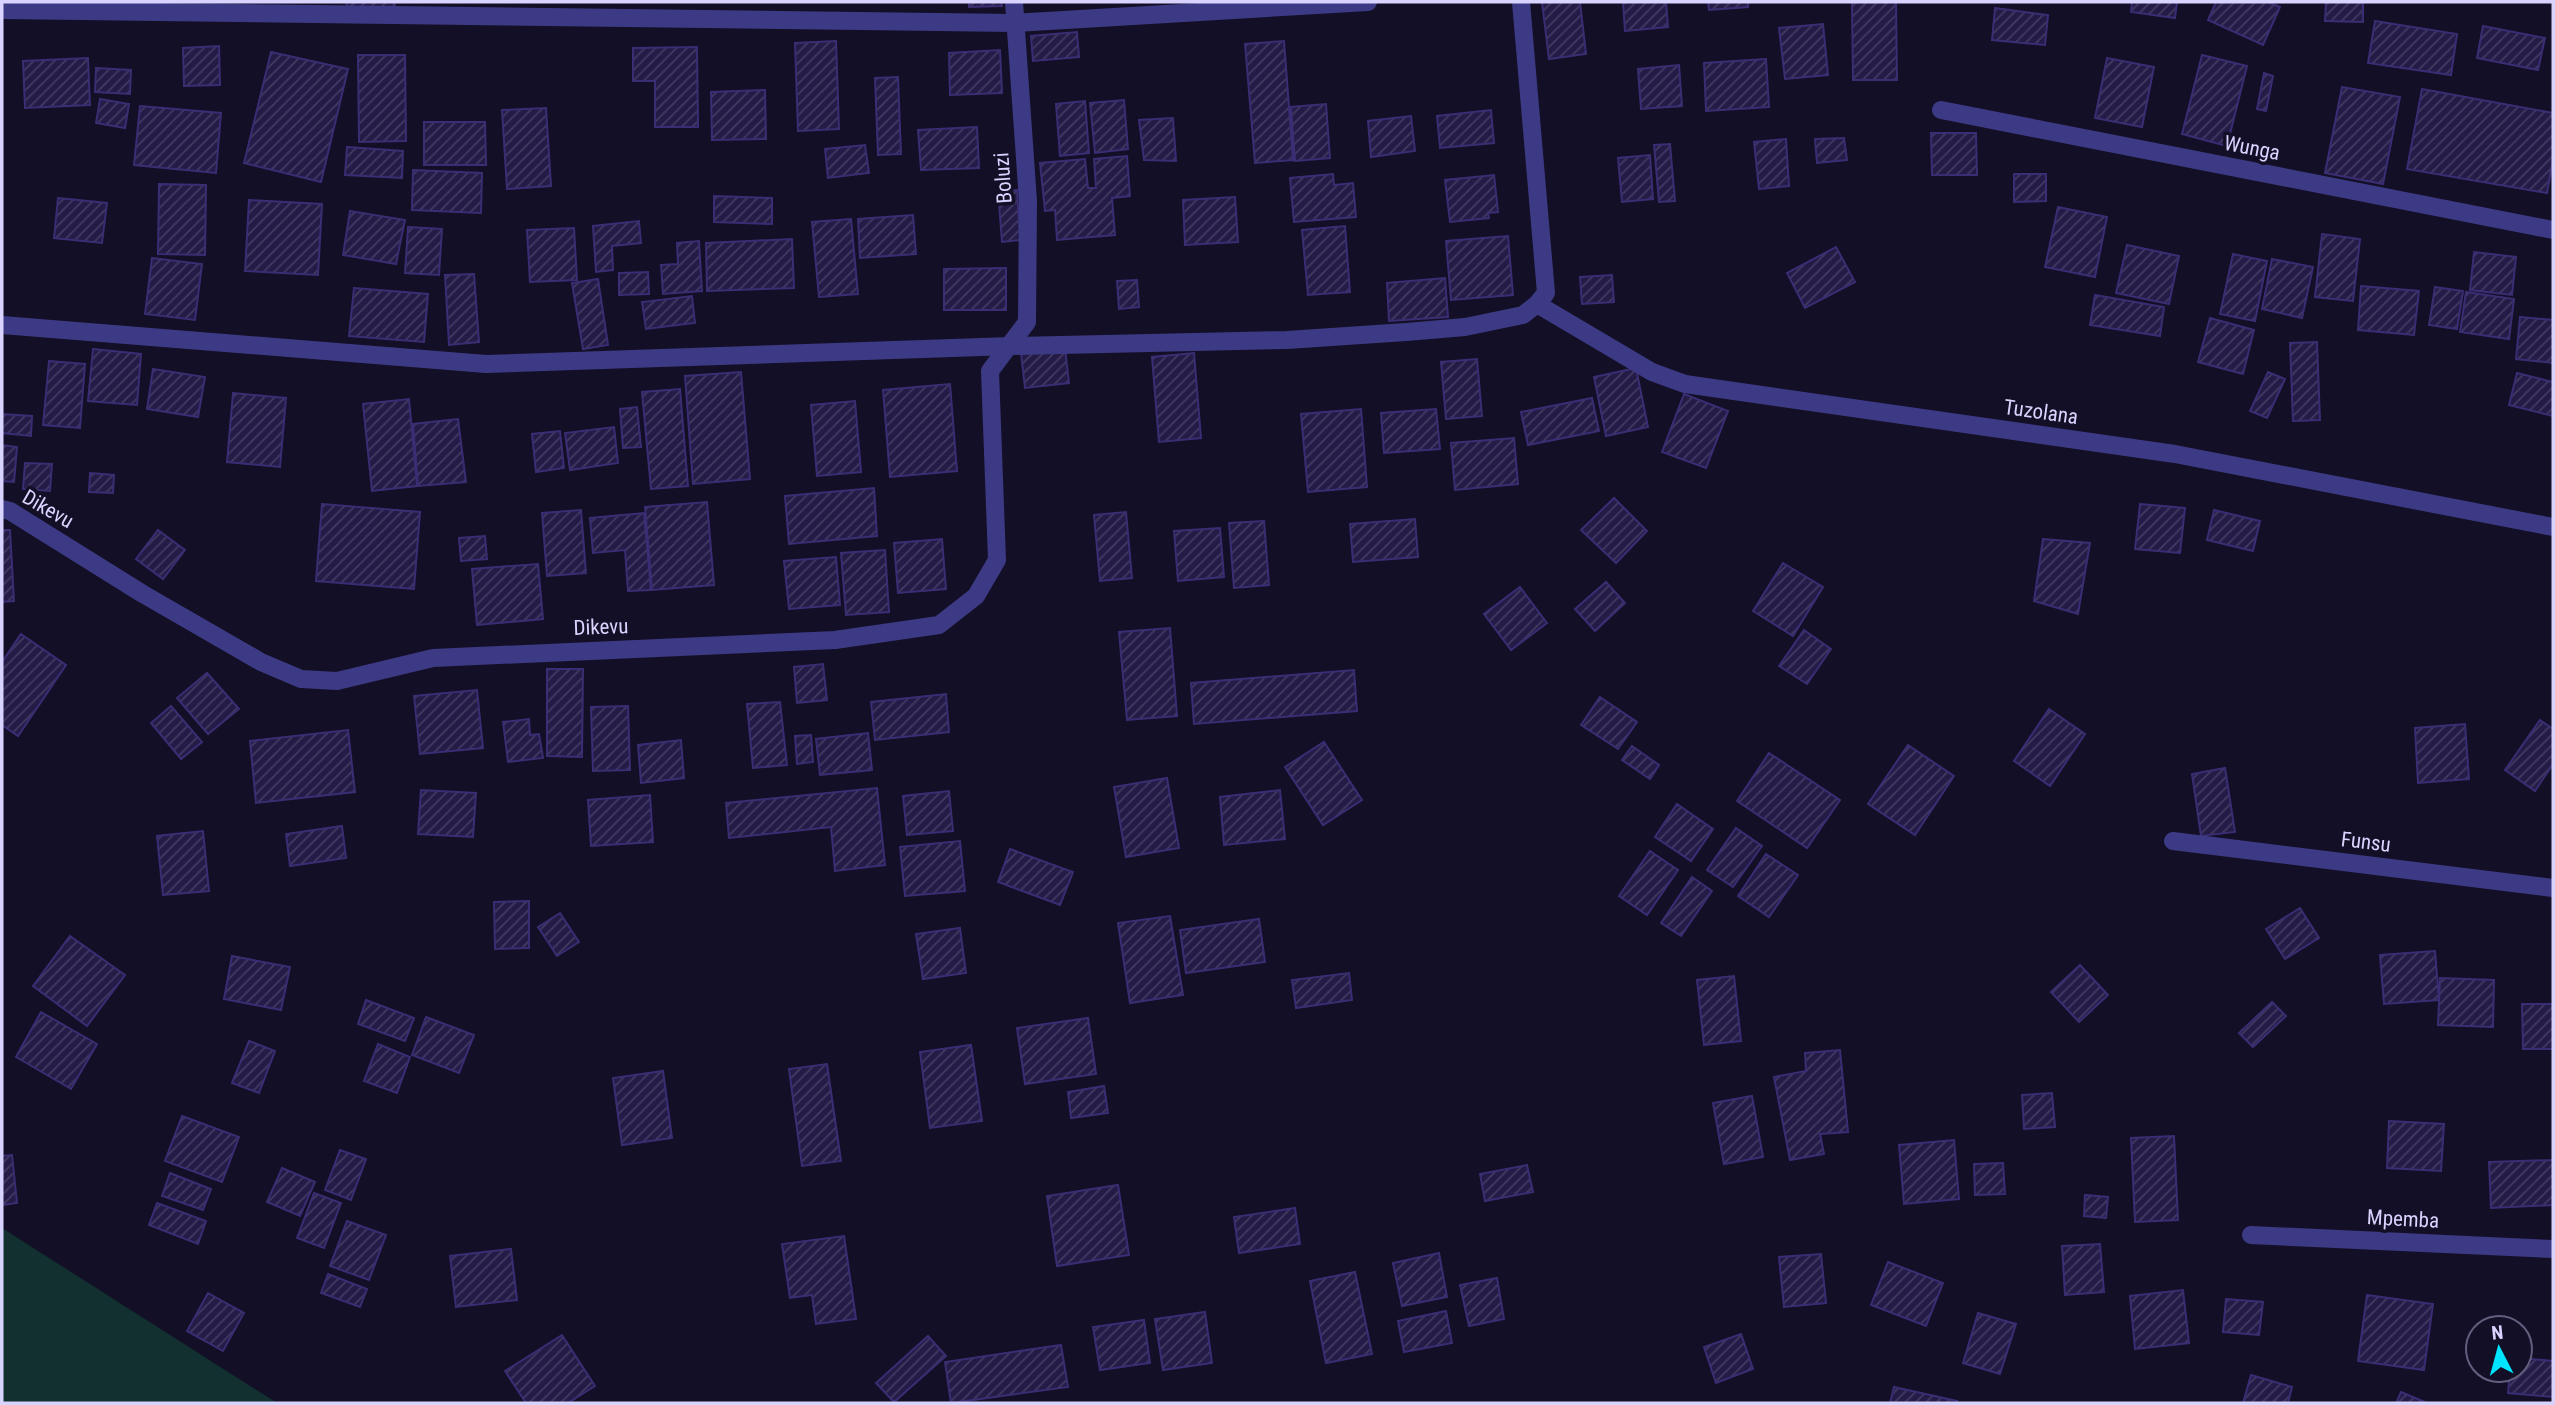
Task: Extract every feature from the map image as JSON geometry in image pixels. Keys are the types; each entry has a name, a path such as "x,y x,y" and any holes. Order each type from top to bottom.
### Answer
{"street":[{"name":"Boluzi","path":"1011,346 1027,322 1028,201 1014,2"},
{"path":"2,10 1014,23 1368,2"},
{"path":"2,325 486,364 1011,346 1287,340 1465,327 1523,315 1546,293 1521,2"},
{"name":"Wunga","path":"1941,110 2553,230"},
{"name":"Tuzolana","path":"1537,304 1652,372 1685,384 2175,454 2553,527"},
{"name":"Dikevu","path":"2,509 10,511 143,594 261,662 301,679 337,681 433,657 835,640 939,625 976,596 997,560 990,371 1011,346"},
{"name":"Funsu","path":"2173,841 2553,888"},
{"name":"Mpemba","path":"2251,1235 2553,1249"}],"green space":[{"path":"2,1228 277,1403 2,1403"}],"building":[{"path":"347,2 395,2 394,13 346,10"},
{"path":"969,2 1001,2 1002,6 969,7"},
{"path":"1542,2 1580,2 1586,54 1549,59"},
{"path":"1623,2 1666,2 1668,27 1625,31"},
{"path":"1708,2 1748,2 1748,7 1709,10"},
{"path":"1852,2 1896,2 1897,80 1853,80"},
{"path":"2132,2 2177,2 2175,18 2131,12"},
{"path":"2216,2 2268,2 2280,7 2263,45 2208,20"},
{"path":"2326,2 2363,2 2363,22 2325,21"},
{"path":"1995,8 2048,15 2045,45 1992,40"},
{"path":"2375,21 2457,34 2451,75 2368,63"},
{"path":"1823,24 1828,75 1785,79 1779,28"},
{"path":"2483,26 2545,38 2538,70 2477,58"},
{"path":"1077,32 1079,57 1033,61 1031,36"},
{"path":"836,41 839,129 798,131 795,43"},
{"path":"1284,41 1293,160 1255,163 1245,44"},
{"path":"219,46 220,85 184,86 183,48"},
{"path":"697,47 698,127 655,127 655,81 633,81 633,48"},
{"path":"1000,50 1002,93 950,95 949,53"},
{"path":"271,52 348,69 321,182 244,163"},
{"path":"358,55 405,55 406,141 359,142"},
{"path":"2202,55 2247,66 2227,146 2182,134"},
{"path":"88,58 90,105 25,108 23,61"},
{"path":"2107,58 2154,67 2142,127 2095,118"},
{"path":"1766,59 1769,107 1706,111 1704,63"},
{"path":"1679,65 1682,106 1641,109 1638,69"},
{"path":"96,68 131,70 130,94 95,92"},
{"path":"2264,73 2273,76 2266,111 2257,109"},
{"path":"898,77 901,154 878,155 875,78"},
{"path":"2342,87 2400,97 2383,184 2325,173"},
{"path":"2422,89 2553,113 2553,159 2547,193 2407,169"},
{"path":"765,90 766,139 712,140 711,92"},
{"path":"100,99 129,104 125,128 96,123"},
{"path":"1124,100 1128,149 1095,153 1090,103"},
{"path":"1085,101 1089,153 1060,156 1056,104"},
{"path":"1326,104 1330,158 1295,161 1291,107"},
{"path":"140,106 221,113 216,173 134,165"},
{"path":"546,108 551,186 507,189 502,110"},
{"path":"1491,110 1494,143 1440,148 1437,116"},
{"path":"1411,116 1415,151 1371,157 1368,121"},
{"path":"1173,118 1176,161 1144,160 1139,120"},
{"path":"424,122 485,122 486,165 424,165"},
{"path":"977,127 979,168 921,170 918,130"},
{"path":"1931,133 1976,133 1977,175 1932,175"},
{"path":"1844,138 1847,160 1817,163 1815,139"},
{"path":"1786,139 1789,186 1759,189 1754,142"},
{"path":"1670,144 1675,201 1659,202 1654,145"},
{"path":"865,145 869,173 828,178 825,149"},
{"path":"347,147 403,151 402,178 345,175"},
{"path":"1650,155 1653,199 1622,202 1618,158"},
{"path":"1127,156 1130,196 1112,198 1115,235 1057,240 1055,210 1045,211 1040,163 1085,159 1088,188 1096,188 1094,159"},
{"path":"413,170 482,173 481,213 412,210"},
{"path":"1333,174 1334,185 1353,183 1356,217 1294,222 1290,178"},
{"path":"2014,174 2046,174 2046,201 2014,202"},
{"path":"1494,175 1498,212 1488,213 1489,218 1450,222 1445,180"},
{"path":"159,184 206,185 205,255 158,254"},
{"path":"1017,190 1020,240 1002,242 998,191"},
{"path":"714,196 772,198 772,224 714,222"},
{"path":"1235,197 1238,242 1185,245 1183,200"},
{"path":"58,198 107,203 102,243 54,238"},
{"path":"249,200 322,204 318,275 245,271"},
{"path":"2058,207 2107,217 2095,277 2045,267"},
{"path":"350,211 405,220 396,264 343,255"},
{"path":"913,215 916,254 860,258 858,219"},
{"path":"851,219 858,294 819,297 812,222"},
{"path":"639,221 641,243 612,246 613,270 596,272 593,226"},
{"path":"1345,226 1350,292 1308,295 1302,230"},
{"path":"408,227 442,229 439,275 405,273"},
{"path":"574,228 577,280 530,282 527,230"},
{"path":"2322,234 2360,239 2353,301 2315,297"},
{"path":"1508,236 1513,295 1451,300 1446,241"},
{"path":"792,239 794,288 707,291 706,243"},
{"path":"699,241 702,291 663,294 661,265 678,264 677,243"},
{"path":"2127,245 2179,256 2169,304 2116,293"},
{"path":"1836,247 1855,282 1805,308 1787,273"},
{"path":"2474,252 2516,257 2512,295 2470,290"},
{"path":"2233,254 2267,261 2255,321 2220,314"},
{"path":"152,258 202,264 195,320 145,314"},
{"path":"2272,259 2313,267 2302,318 2262,309"},
{"path":"1006,268 1006,310 944,310 944,269"},
{"path":"648,272 649,294 619,295 619,273"},
{"path":"474,274 479,342 449,345 445,275"},
{"path":"1612,275 1614,302 1582,304 1580,277"},
{"path":"1445,278 1448,317 1389,321 1387,283"},
{"path":"598,279 608,345 583,349 572,283"},
{"path":"1137,280 1139,307 1119,309 1117,281"},
{"path":"2361,286 2419,291 2414,335 2358,330"},
{"path":"2435,287 2463,291 2457,329 2429,325"},
{"path":"354,288 428,294 424,342 349,336"},
{"path":"2466,292 2514,299 2509,339 2460,332"},
{"path":"2095,295 2164,307 2160,336 2090,325"},
{"path":"692,296 695,323 646,329 642,302"},
{"path":"2520,317 2553,320 2553,363 2516,359"},
{"path":"2210,318 2254,330 2243,374 2198,362"},
{"path":"2317,342 2320,420 2293,421 2290,343"},
{"path":"1065,348 1069,383 1025,388 1021,353"},
{"path":"93,349 141,354 137,405 88,401"},
{"path":"1194,353 1201,438 1159,442 1152,357"},
{"path":"1477,359 1482,416 1446,419 1441,362"},
{"path":"49,361 85,364 80,428 43,425"},
{"path":"1636,368 1648,427 1606,436 1594,377"},
{"path":"153,369 205,377 198,417 147,409"},
{"path":"741,372 750,479 693,484 685,376"},
{"path":"2268,372 2285,379 2267,418 2250,411"},
{"path":"2517,373 2553,382 2553,416 2509,405"},
{"path":"950,384 957,471 890,477 883,390"},
{"path":"680,389 688,486 651,489 642,392"},
{"path":"233,393 286,398 280,467 227,462"},
{"path":"1684,394 1728,411 1706,468 1662,452"},
{"path":"1592,398 1599,431 1528,445 1521,412"},
{"path":"409,399 417,486 372,491 363,404"},
{"path":"855,401 861,472 817,476 811,405"},
{"path":"637,407 641,447 623,448 620,409"},
{"path":"1361,409 1367,487 1308,492 1301,414"},
{"path":"1436,409 1440,449 1384,453 1381,413"},
{"path":"2,414 32,416 31,436 2,433"},
{"path":"458,419 466,482 418,486 413,424"},
{"path":"614,427 618,463 570,470 565,433"},
{"path":"560,431 564,468 536,472 532,434"},
{"path":"1514,438 1518,484 1455,490 1451,443"},
{"path":"2,445 17,447 14,482 2,481"},
{"path":"25,463 52,464 50,491 23,489"},
{"path":"90,473 114,475 113,493 89,492"},
{"path":"874,488 877,536 789,544 785,496"},
{"path":"1614,498 1647,531 1616,563 1581,530"},
{"path":"707,502 714,585 652,590 645,507"},
{"path":"322,504 420,512 414,589 316,581"},
{"path":"2140,504 2185,508 2180,553 2135,549"},
{"path":"581,510 586,573 547,576 542,513"},
{"path":"2214,510 2260,521 2253,551 2207,540"},
{"path":"1126,512 1132,578 1100,581 1094,515"},
{"path":"644,513 651,590 628,591 625,550 593,553 590,518"},
{"path":"1415,519 1418,557 1353,562 1350,524"},
{"path":"1264,521 1269,585 1234,588 1229,523"},
{"path":"1220,528 1224,577 1178,581 1174,531"},
{"path":"2,530 10,530 14,601 2,602"},
{"path":"158,530 185,550 163,579 136,559"},
{"path":"485,536 487,559 461,561 459,538"},
{"path":"942,539 946,589 898,593 894,543"},
{"path":"2043,539 2090,543 2078,614 2034,601"},
{"path":"885,550 889,612 846,615 841,553"},
{"path":"836,557 840,605 789,609 784,561"},
{"path":"1783,563 1823,587 1793,636 1753,611"},
{"path":"538,564 543,619 477,625 472,569"},
{"path":"1606,582 1625,603 1595,631 1575,609"},
{"path":"1520,587 1547,623 1511,650 1484,614"},
{"path":"1170,628 1177,716 1127,720 1119,632"},
{"path":"1804,630 1831,649 1807,684 1779,666"},
{"path":"21,634 66,665 18,736 2,725 2,662"},
{"path":"823,664 827,700 797,703 794,667"},
{"path":"547,669 583,669 582,757 547,756"},
{"path":"1354,670 1357,711 1194,724 1191,683"},
{"path":"207,673 239,709 208,734 177,698"},
{"path":"477,690 483,748 420,754 414,696"},
{"path":"946,694 949,732 875,740 871,702"},
{"path":"1600,697 1637,722 1618,749 1581,725"},
{"path":"780,702 787,765 753,768 747,704"},
{"path":"171,706 202,742 181,759 151,723"},
{"path":"628,706 630,770 593,771 591,707"},
{"path":"2049,709 2085,734 2050,786 2014,761"},
{"path":"529,719 530,735 539,734 543,758 508,762 503,722"},
{"path":"2540,720 2553,729 2553,764 2535,791 2505,770"},
{"path":"2465,724 2469,779 2418,783 2415,728"},
{"path":"348,730 355,792 256,803 250,741"},
{"path":"868,733 872,770 820,775 816,739"},
{"path":"811,735 813,762 797,764 795,736"},
{"path":"681,740 684,778 641,783 638,745"},
{"path":"1324,742 1362,800 1323,825 1285,767"},
{"path":"1908,745 1954,776 1915,835 1868,804"},
{"path":"1632,746 1659,765 1650,779 1622,760"},
{"path":"1769,753 1840,800 1807,848 1737,801"},
{"path":"2225,768 2235,832 2201,836 2192,774"},
{"path":"1167,778 1179,848 1126,857 1114,787"},
{"path":"877,788 885,865 835,871 831,827 729,838 726,803"},
{"path":"421,790 476,793 473,837 418,834"},
{"path":"1280,790 1285,839 1224,845 1220,797"},
{"path":"949,791 953,831 907,835 903,796"},
{"path":"650,795 653,842 591,846 588,800"},
{"path":"1677,804 1713,829 1691,861 1655,837"},
{"path":"342,826 346,858 290,866 286,834"},
{"path":"1736,828 1762,846 1733,887 1707,870"},
{"path":"203,831 209,891 163,895 157,836"},
{"path":"960,841 965,891 905,896 900,847"},
{"path":"1010,849 1073,872 1060,905 998,882"},
{"path":"1650,851 1678,870 1647,915 1619,896"},
{"path":"1766,854 1798,875 1769,917 1738,896"},
{"path":"1692,877 1712,891 1681,936 1661,923"},
{"path":"529,901 529,948 495,949 494,902"},
{"path":"2300,908 2319,938 2285,959 2266,929"},
{"path":"560,913 579,942 557,956 538,927"},
{"path":"1170,916 1183,995 1130,1003 1118,923"},
{"path":"1259,919 1265,962 1186,973 1180,930"},
{"path":"960,928 966,973 923,979 916,934"},
{"path":"70,936 125,975 87,1026 33,986"},
{"path":"2435,951 2439,1000 2384,1004 2380,955"},
{"path":"232,956 290,967 281,1010 224,999"},
{"path":"2080,965 2108,995 2079,1022 2051,992"},
{"path":"1349,973 1352,1000 1296,1008 1292,980"},
{"path":"1734,976 1741,1041 1704,1045 1697,980"},
{"path":"2440,978 2494,980 2493,1027 2438,1025"},
{"path":"366,1000 414,1018 405,1041 358,1024"},
{"path":"2272,1002 2286,1016 2253,1047 2239,1033"},
{"path":"2522,1004 2553,1004 2553,1049 2523,1049"},
{"path":"41,1012 97,1044 71,1089 16,1057"},
{"path":"426,1017 474,1035 459,1073 412,1055"},
{"path":"1088,1018 1096,1074 1025,1084 1017,1028"},
{"path":"249,1041 275,1051 259,1093 232,1083"},
{"path":"378,1044 410,1057 397,1093 364,1081"},
{"path":"971,1045 982,1121 930,1128 920,1052"},
{"path":"1840,1050 1848,1132 1820,1134 1824,1154 1790,1160 1774,1077 1806,1071 1805,1053"},
{"path":"827,1064 841,1161 802,1166 789,1069"},
{"path":"663,1071 672,1138 622,1145 613,1078"},
{"path":"1104,1086 1108,1113 1071,1118 1068,1092"},
{"path":"2052,1093 2055,1127 2024,1129 2022,1095"},
{"path":"1752,1096 1763,1157 1724,1164 1713,1103"},
{"path":"182,1116 239,1137 222,1182 165,1161"},
{"path":"2389,1121 2444,1124 2441,1171 2387,1168"},
{"path":"2174,1136 2178,1220 2135,1222 2131,1138"},
{"path":"1954,1140 1959,1199 1904,1204 1899,1145"},
{"path":"340,1150 366,1159 351,1200 325,1190"},
{"path":"12,1155 17,1203 2,1205 2,1156"},
{"path":"2553,1160 2553,1205 2491,1208 2489,1162"},
{"path":"2003,1163 2005,1194 1975,1195 1974,1164"},
{"path":"1527,1165 1533,1192 1485,1201 1480,1174"},
{"path":"282,1168 315,1182 300,1216 267,1202"},
{"path":"170,1173 211,1189 203,1210 162,1196"},
{"path":"1118,1185 1129,1255 1057,1266 1047,1196"},
{"path":"314,1193 341,1203 324,1248 297,1238"},
{"path":"2085,1195 2108,1197 2106,1218 2084,1216"},
{"path":"157,1203 206,1221 198,1244 149,1225"},
{"path":"1295,1208 1300,1244 1239,1253 1234,1217"},
{"path":"347,1221 386,1235 369,1280 330,1266"},
{"path":"844,1236 856,1319 816,1324 812,1295 790,1298 782,1244"},
{"path":"2100,1244 2104,1292 2065,1295 2062,1246"},
{"path":"511,1249 517,1300 456,1307 450,1256"},
{"path":"1439,1253 1447,1297 1402,1306 1393,1263"},
{"path":"1821,1254 1826,1303 1784,1307 1779,1257"},
{"path":"1888,1262 1943,1283 1926,1326 1871,1305"},
{"path":"1355,1272 1372,1354 1326,1363 1310,1281"},
{"path":"328,1274 367,1289 360,1307 321,1293"},
{"path":"1497,1278 1504,1319 1469,1326 1460,1285"},
{"path":"2183,1290 2189,1343 2135,1349 2130,1296"},
{"path":"208,1293 244,1313 223,1351 187,1331"},
{"path":"2367,1295 2433,1304 2424,1370 2358,1361"},
{"path":"2226,1299 2263,1302 2259,1335 2223,1332"},
{"path":"1446,1311 1452,1343 1404,1352 1398,1321"},
{"path":"1205,1312 1212,1363 1163,1370 1155,1319"},
{"path":"1978,1313 2016,1324 2000,1374 1963,1363"},
{"path":"1144,1320 1150,1363 1100,1370 1093,1327"},
{"path":"1741,1334 1753,1369 1716,1383 1704,1347"},
{"path":"562,1335 595,1386 568,1403 526,1403 505,1371"},
{"path":"928,1336 946,1356 894,1402 876,1383"},
{"path":"1061,1345 1068,1387 951,1403 945,1362"},
{"path":"2534,1359 2553,1361 2553,1397 2508,1393 2509,1384 2534,1384"},
{"path":"2251,1375 2292,1387 2288,1403 2243,1403"},
{"path":"1894,1387 1957,1401 1890,1403"},
{"path":"2401,1392 2427,1403 2396,1403"}]}
